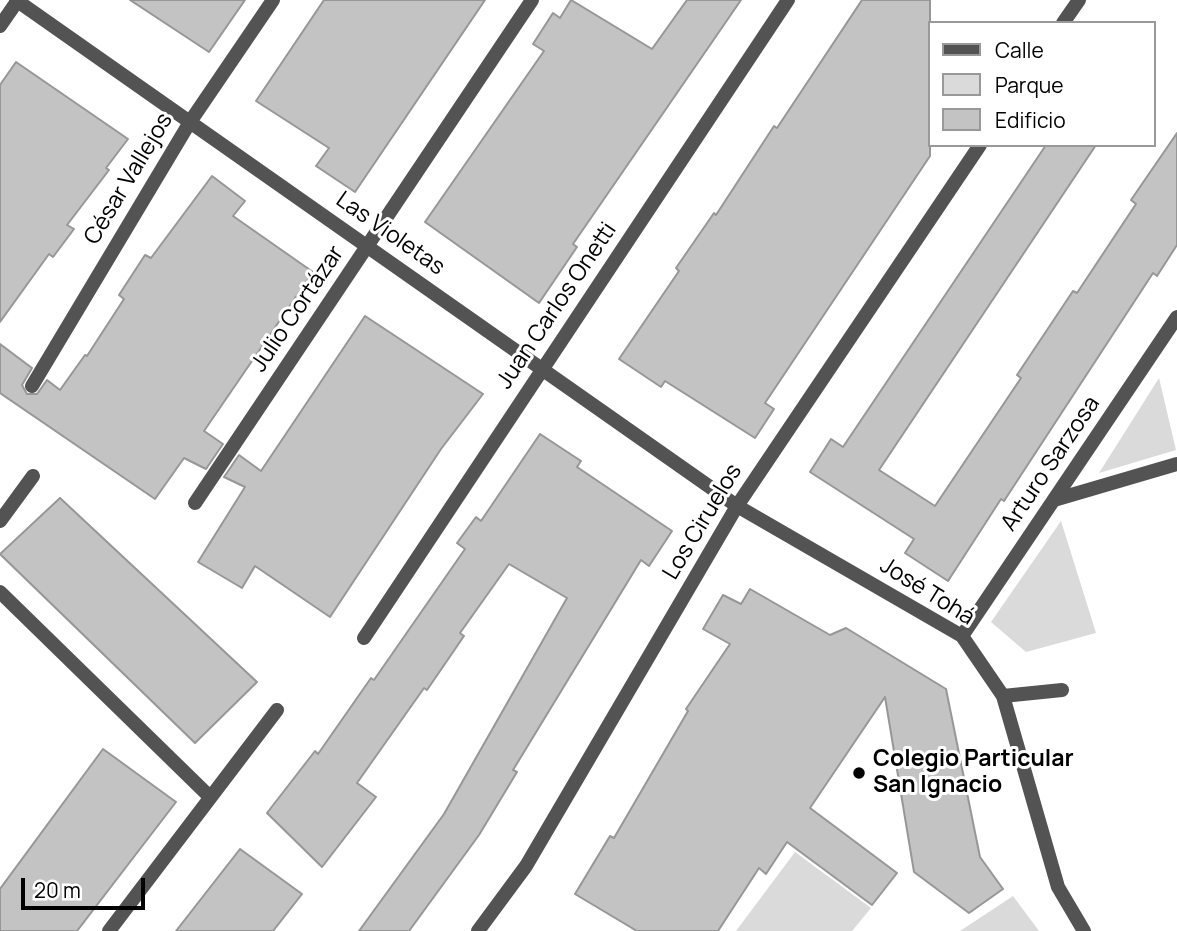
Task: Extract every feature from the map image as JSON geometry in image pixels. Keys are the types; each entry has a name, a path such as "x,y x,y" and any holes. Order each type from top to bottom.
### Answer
{"street":[{"name":"Las Violetas","path":"17,0 737,506"},
{"path":"0,26 17,0"},
{"name":"César Vallejos","path":"32,386 190,122 273,0"},
{"name":"Julio Cortázar","path":"195,503 533,0"},
{"name":"Juan Carlos Onetti","path":"364,638 788,0"},
{"path":"1064,21 1079,0"},
{"name":"Los Ciruelos","path":"478,931 526,866 737,506 980,147"},
{"name":"Arturo Sarzosa","path":"962,636 1177,317"},
{"path":"1054,500 1177,464"},
{"path":"0,521 33,476"},
{"name":"José Tohá","path":"737,506 962,636 1003,696 1058,887 1084,931"},
{"path":"0,592 210,797"},
{"path":"1003,696 1062,690"},
{"path":"109,931 277,709"}],"green space":[{"path":"1159,378 1176,450 1099,473"},
{"path":"1061,521 1096,633 1026,652 991,622"},
{"path":"795,852 871,908 852,931 736,931"},
{"path":"1013,896 1039,931 960,931"}],"building":[{"path":"130,0 245,0 209,52"},
{"path":"324,0 485,0 355,192 316,166 329,148 256,101"},
{"path":"571,0 652,49 687,0 741,0 573,244 577,247 539,303 425,222 544,51 533,44 553,13 560,18"},
{"path":"862,0 930,0 930,156 765,403 774,409 755,438 665,381 661,387 619,359 679,271 676,268 714,213 716,215 774,126 777,128"},
{"path":"16,62 128,139 106,168 109,170 67,225 74,229 53,257 49,254 0,322 0,85"},
{"path":"1177,133 1177,245 1157,276 1153,273 1004,501 1001,499 948,581 905,553 914,539 810,472 831,439 843,447 1045,147 1095,147 879,470 935,506 1021,378 1017,375 1073,291 1077,293 1136,204 1131,200"},
{"path":"212,176 245,201 233,216 313,272 204,431 223,444 206,469 184,458 155,499 0,393 0,344 32,368 22,385 27,394 37,394 47,380 60,390 85,355 87,356 124,299 119,295 145,255 151,258"},
{"path":"365,316 483,394 441,449 330,617 255,566 242,588 198,562 245,487 224,477 239,455 261,471"},
{"path":"540,434 581,461 577,467 672,531 649,566 641,560 513,770 517,772 479,835 409,931 359,931 444,814 567,598 509,564 460,633 464,636 427,690 424,688 357,783 376,797 322,867 267,813 315,751 318,754 371,678 374,680 465,549 457,543 476,517 481,521"},
{"path":"60,498 257,682 195,743 0,554"},
{"name":"Colegio Particular San Ignacio","path":"750,589 830,635 846,628 946,689 980,857 1003,889 969,913 914,872 885,697 810,808 897,873 872,905 787,842 766,874 759,868 718,931 637,931 575,894 610,836 614,838 688,711 686,709 730,644 703,629 723,595 741,604"},
{"path":"103,749 176,802 77,931 0,931 0,889"},
{"path":"240,849 302,894 273,931 176,931"}],"place":[{"name":"Colegio Particular San Ignacio","path":"859,773"}]}
